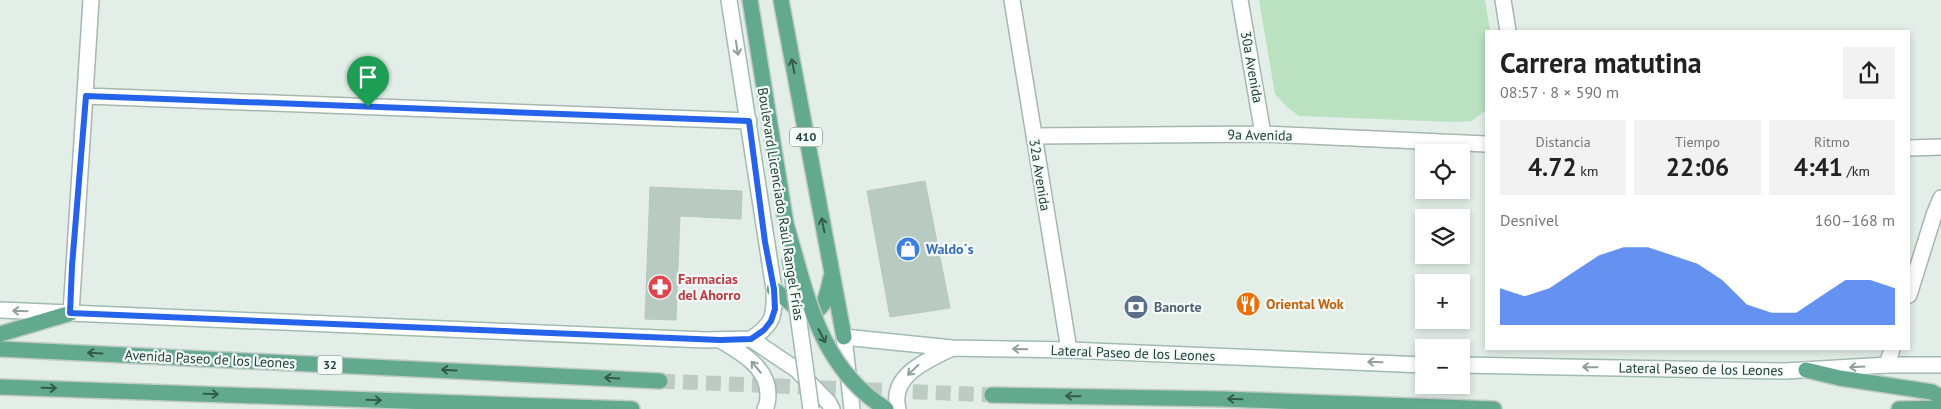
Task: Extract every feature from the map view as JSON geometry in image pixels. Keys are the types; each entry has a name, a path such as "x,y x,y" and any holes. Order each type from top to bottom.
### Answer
{"main road":[{"name":"Boulevard Licenciado Raúl Rangel Frías","path":"750,0 786,224"},
{"name":"410","path":"781,0 844,337"},
{"path":"786,224 814,321 830,352 848,376 876,403 886,409"},
{"path":"774,289 796,307 807,312 818,309 824,302 832,273"},
{"path":"0,334 70,313"},
{"name":"Avenida Paseo de los Leones","path":"0,348 660,381"},
{"path":"1806,370 1932,392 1941,397"},
{"path":"0,387 632,409"},
{"path":"992,394 1224,399 1494,409"},
{"path":"1899,409 1941,408"}],"street":[{"path":"70,313 92,0"},
{"path":"0,310 720,340 751,339 764,330 771,321 775,309 774,289 765,242 749,121 729,0"},
{"name":"32a Avenida","path":"1012,0 1069,350"},
{"name":"30a Avenida","path":"1240,0 1264,134"},
{"path":"1503,0 1508,30"},
{"path":"86,96 749,121"},
{"name":"9a Avenida","path":"1034,136 1264,134 1485,144"},
{"path":"1910,148 1941,147"},
{"path":"1910,292 1934,214 1941,198"},
{"name":"Boulevard Licenciado Raúl Rangel Frías","path":"786,224 811,409"},
{"name":"Lateral Paseo de los Leones","path":"844,337 952,348 1069,350 1415,364"},
{"name":"410","path":"844,337 852,409"},
{"path":"751,339 797,370 829,403 832,409"},
{"path":"720,340 744,354 759,368 768,387 768,406 765,409"},
{"path":"898,409 896,401 902,382 916,366 952,348"},
{"path":"1887,365 1892,350"},
{"name":"Lateral Paseo de los Leones","path":"1470,365 1806,370 1887,365 1941,365"}],"green space":[{"path":"1259,0 1485,0 1490,30 1485,30 1485,111 1472,121 1454,122 1299,116 1275,94"}],"building":[{"name":"Waldo´s","path":"925,181 950,308 890,317 867,191"},
{"path":"650,187 742,191 741,219 680,216 676,320 645,319"}],"tunnel":[{"path":"660,381 992,395"}],"place":[{"name":"Waldo´s","path":"908,249"},
{"name":"Farmacias del Ahorro","path":"660,287"},
{"name":"Oriental Wok","path":"1248,304"},
{"name":"Banorte","path":"1136,307"}],"route":[{"path":"86,96 368,107 749,121 765,242 774,289 775,309 771,321 764,330 751,339 720,340 70,313 86,96"}]}
